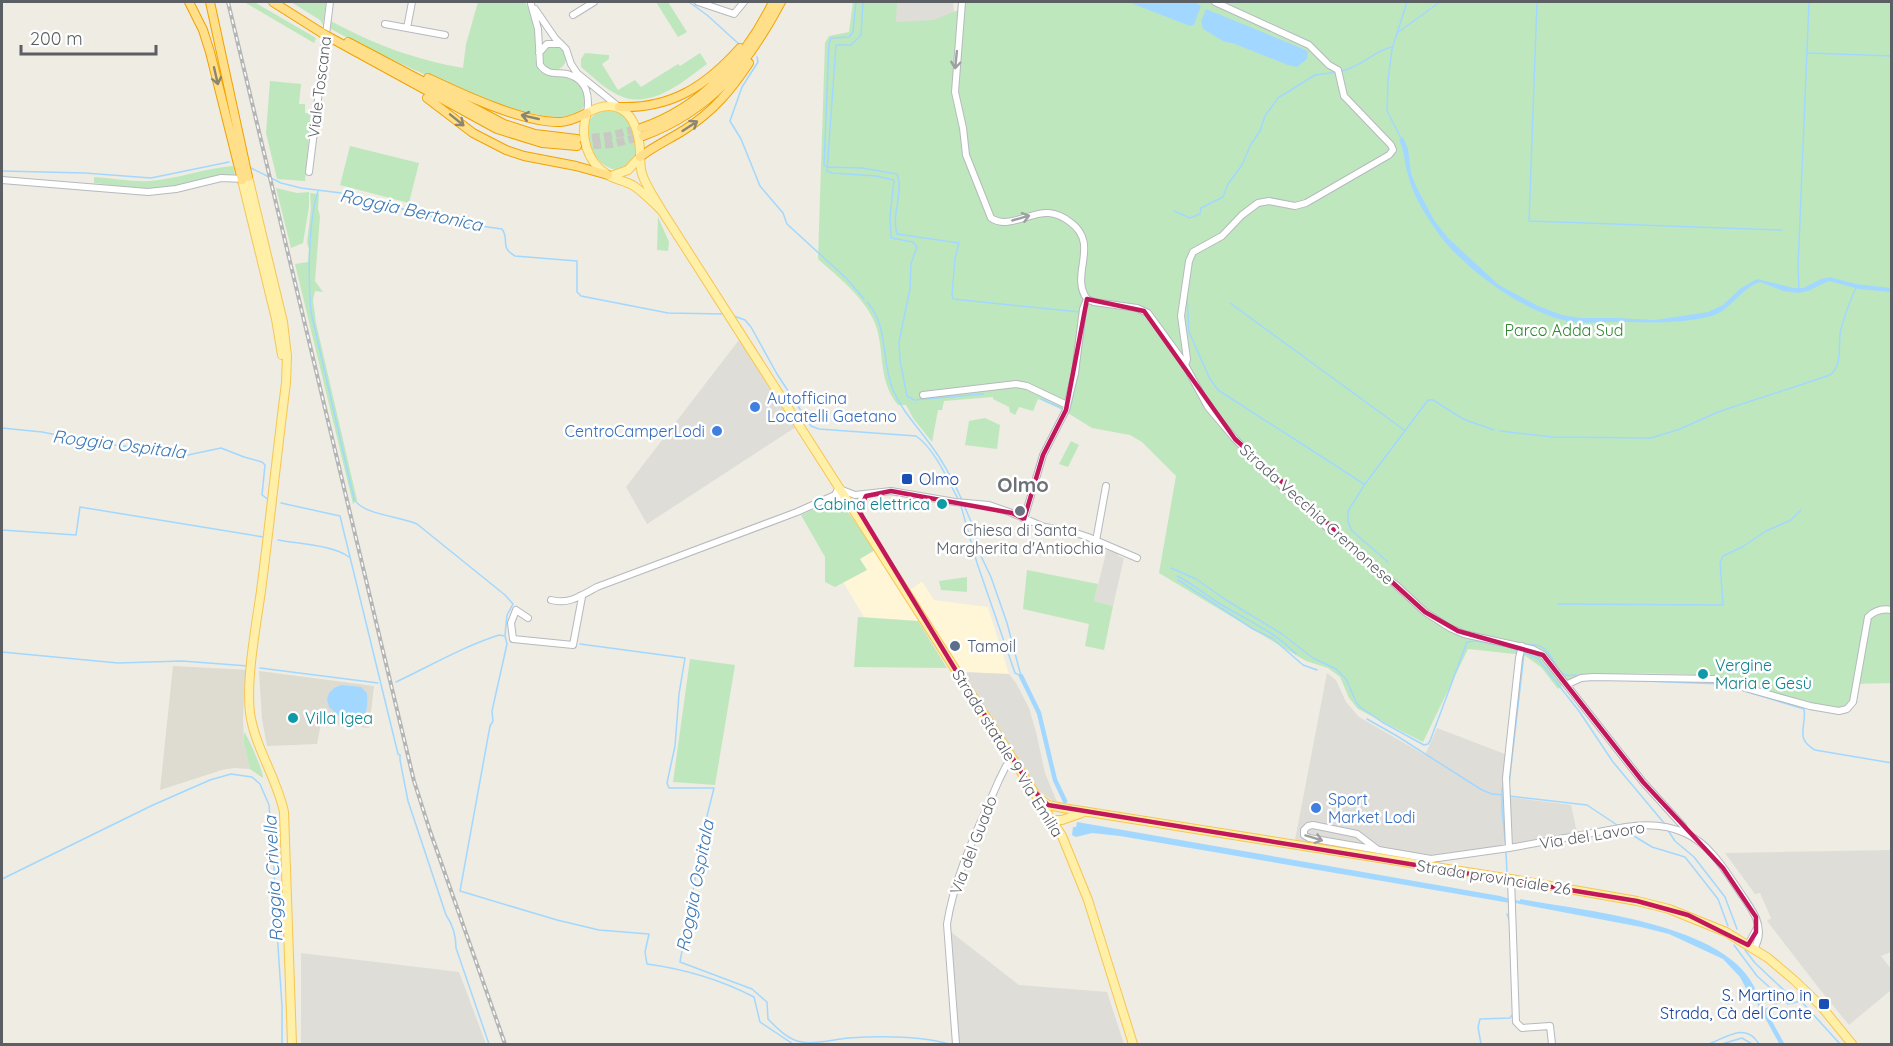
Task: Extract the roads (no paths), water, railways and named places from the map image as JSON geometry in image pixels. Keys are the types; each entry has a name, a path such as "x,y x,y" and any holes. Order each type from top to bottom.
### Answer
{"highway":[{"path":"189,2 203,30 210,52 245,179"},
{"path":"210,2 245,179"},
{"path":"273,2 394,70 504,124 535,134 577,143"},
{"path":"281,2 326,32"},
{"path":"773,2 736,61 712,87 683,109 642,132 683,117 710,98 745,60 781,2"},
{"path":"640,157 701,119 725,97 771,27 772,18"},
{"path":"619,107 657,105 689,91 730,59 763,20"},
{"path":"394,70 416,73 478,101 521,115 559,122 586,114"},
{"path":"394,70 466,128 498,147 524,156 609,175"}],"main road":[{"path":"604,106 619,107 633,123 640,157 628,170 609,175 595,163 585,142 583,132 586,114 604,106"},
{"name":"Strada statale 9 Via Emilia","path":"640,157 644,179 662,211 838,490 852,504 1062,836 1088,900 1133,1044"},
{"name":"Strada statale 9 Via Emilia","path":"609,175 634,186 662,211"},
{"path":"245,179 285,334 287,366 254,642 250,712 284,812 292,1044"},
{"name":"Strada provinciale 26","path":"1033,790 1048,805 1063,808 1511,879 1663,907 1707,924 1751,947 1782,969 1807,992 1852,1044"},
{"path":"1052,820 1063,808"},
{"name":"Strada provinciale 26","path":"1052,820 1062,820 1089,812"},
{"path":"1062,836 1064,823 1070,817"}],"street":[{"name":"Viale Toscana","path":"309,172 330,2"},
{"path":"407,28 412,2"},
{"path":"573,15 594,2"},
{"path":"698,2 734,14 744,2"},
{"path":"962,2 955,92 966,155 989,213 994,220 1002,222 1047,213 1061,216 1075,225 1082,233 1084,243 1082,287 1087,299 1083,309 1075,373 1061,424 1043,455 1024,519"},
{"path":"1185,366 1187,359 1181,316 1189,261 1193,252 1222,236 1242,215 1258,203 1269,201 1300,205 1392,153 1393,150 1391,145 1344,96 1339,73 1309,45 1215,2"},
{"path":"530,3 566,49 574,69 619,107"},
{"path":"530,3 538,29 538,56 543,69 573,76 584,86 589,99 586,114"},
{"path":"385,24 445,36"},
{"path":"538,56 547,44 561,44"},
{"path":"556,73 566,68 569,58"},
{"path":"2,180 148,192 176,189 221,178 245,179"},
{"name":"Strada Vecchia Cremonese","path":"1087,299 1094,302 1132,306 1150,316 1185,366 1208,407 1235,439 1282,487 1425,612 1464,634 1522,646 1543,655 1643,782 1683,826 1686,833"},
{"path":"923,395 1016,384 1027,386 1067,405"},
{"path":"1095,541 1106,486"},
{"path":"551,600 563,603 597,587 796,512 838,490 862,497"},
{"path":"852,504 855,497 891,491 996,507 1044,527 1070,531 1137,558"},
{"path":"860,519 859,509 862,497"},
{"path":"528,618 516,610 512,623 513,639 573,645 582,597 580,596"},
{"path":"1568,684 1593,676 1714,680 1810,706 1839,711 1851,706 1868,617 1875,611 1892,610"},
{"path":"1507,849 1506,778 1522,646"},
{"name":"Via del Guado","path":"956,1044 947,924 950,904 961,868 999,780 1006,766 1014,759"},
{"name":"Via del Lavoro","path":"1364,838 1357,834 1313,825 1304,830 1304,835 1309,838 1431,859 1507,849 1616,828 1651,825 1686,833 1699,842 1723,868 1754,914 1759,939 1751,947"},
{"path":"1358,848 1364,838 1378,850"},
{"path":"1511,879 1516,1022 1522,1028 1550,1026 1551,1044"}],"water":[{"path":"1128,2 1195,2 1201,6 1194,25 1190,26"},
{"path":"1206,9 1306,50 1307,59 1297,67 1223,41 1203,29 1201,21"},
{"path":"1403,137 1416,186 1434,220 1448,238 1499,285 1538,306 1562,315 1580,318 1655,320 1708,312 1723,305 1741,288 1757,279 1803,288 1830,277 1856,284 1891,288 1891,292 1859,289 1829,281 1798,293 1783,291 1760,282 1747,289 1719,313 1691,320 1581,323 1549,316 1491,284 1457,255 1443,239 1425,213 1412,188 1399,140"},
{"path":"341,685 361,687 367,693 367,709 361,723 346,722 329,707 327,699 329,693"},
{"path":"1077,822 1500,896 1510,899 1510,903 1120,836 1092,833 1076,837 1072,835 1073,827 1076,827"},
{"path":"1520,899 1619,916 1657,925 1692,938 1723,953 1746,974 1759,999 1756,1001 1754,997 1751,998 1740,977 1723,959 1669,934 1515,903 1515,900 1520,901"}],"waterway":[{"path":"689,2 740,45"},
{"path":"856,2 853,32 849,37 831,38 829,44 824,165 897,174 899,181 895,219 897,234 959,243 955,258 953,299 1080,312"},
{"path":"863,2 861,35 851,45 836,45 827,171 894,180 890,217 891,238 913,242 917,247 911,264 910,289 899,342 907,396 914,400 983,394"},
{"path":"1401,138 1387,111 1388,80 1392,49 1407,2"},
{"path":"1397,33 1440,2"},
{"path":"1537,2 1529,221 1782,230"},
{"path":"1799,288 1809,2"},
{"path":"1342,71 1391,47"},
{"path":"1808,53 1892,56"},
{"path":"757,57 758,62 742,87 730,121 741,139 760,186 783,213 787,224 847,279 864,299"},
{"path":"1174,211 1190,218 1200,214 1201,208 1223,197 1228,184 1242,165 1251,144 1260,131 1265,116 1278,98 1315,75 1337,72"},
{"name":"Roggia Bertonica","path":"2,171 85,173 151,178 229,162"},
{"name":"Roggia Bertonica","path":"251,168 281,183 301,188 341,193 453,222 502,229 507,250 515,256 577,261 577,292 581,296 668,313 723,314"},
{"path":"318,191 312,219 310,251 311,312 354,499 365,509 417,524 505,595 513,604 507,615 505,635"},
{"path":"1500,431 1552,437 1651,438 1680,429 1718,412 1830,375 1837,365 1841,329 1856,288"},
{"path":"1187,296 1189,332 1210,379 1218,390 1364,484"},
{"path":"867,302 879,322 893,390 905,412 939,457 962,500"},
{"path":"1230,303 1404,430"},
{"path":"1070,409 1078,373 1086,314"},
{"name":"Roggia Bertonica","path":"734,316 745,320 751,327 777,374 811,426 819,429 916,436 935,456 958,499"},
{"path":"1041,399 1063,409"},
{"path":"1388,562 1352,531 1348,522 1348,511 1365,484 1428,400 1433,400 1463,419 1494,430"},
{"name":"Roggia Ospitala","path":"2,428 188,455 221,448 265,465 262,495 269,500"},
{"name":"Roggia Ospitala","path":"281,503 340,516 400,755 408,801 446,915 455,935 456,948 489,1044"},
{"path":"964,505 1007,623 1021,676"},
{"name":"Roggia Bertonica","path":"961,506 977,563 1015,673 1021,676"},
{"path":"2,530 76,535 80,507 263,537"},
{"path":"1558,604 1723,605 1720,563 1723,556 1766,531 1791,520 1801,510"},
{"path":"278,540 325,547 349,557"},
{"path":"1171,568 1196,579 1282,634 1313,658 1336,669 1346,679 1360,707 1424,745 1430,741 1467,642 1476,641 1502,646"},
{"path":"1177,576 1268,632 1296,654"},
{"path":"1178,580 1253,629 1272,638 1303,665 1317,670"},
{"path":"396,682 472,645 499,635 505,636 507,644 492,711 493,721 490,726 460,891 599,930 649,934 645,952 647,964 702,976 754,997 760,1022 793,1044"},
{"name":"Roggia Ospitala","path":"580,644 685,658 679,694 675,746 667,783 669,788 714,788 705,824 680,962 752,989 767,1002 768,1019 783,1033 797,1041 812,1043 848,1038 885,1037 925,1039 949,1044"},
{"path":"1528,645 1537,645 1548,652 1561,673 1576,675"},
{"path":"1507,647 1519,651"},
{"path":"2,652 118,663 182,661 248,666"},
{"path":"1524,652 1538,659 1579,711 1613,762 1664,823"},
{"path":"1509,784 1524,654"},
{"path":"260,668 378,683"},
{"path":"1021,676 1039,713 1055,780 1065,801"},
{"path":"1619,680 1722,684"},
{"path":"1744,691 1804,709 1803,736 1809,746 1815,750 1892,763"},
{"path":"1367,719 1482,790 1504,795"},
{"name":"Roggia Crivella","path":"2,879 153,805 210,780 231,774 252,777 260,784 269,805 282,1006 282,1044"},
{"path":"1502,788 1506,847"},
{"path":"1509,796 1587,805 1617,825"},
{"path":"1624,830 1652,847 1685,857 1718,899 1728,926"},
{"path":"1669,832 1675,841 1694,857 1725,897 1737,929"},
{"path":"1506,852 1507,874"},
{"path":"1507,914 1510,922"},
{"path":"1734,945 1757,976 1788,1004 1801,1001 1840,1044"},
{"path":"1745,950 1755,963 1788,994 1785,999 1763,1011"},
{"path":"1755,995 1782,1044"},
{"path":"1481,1044 1478,1027 1480,1019 1510,1018 1513,1014"},
{"name":"Roggia Ospitala","path":"1709,1044 1742,1032 1754,1037 1759,1044"},
{"path":"1722,1044 1742,1038 1752,1044"},
{"path":"854,1044 901,1044"}],"tunnel":[{"path":"580,139 609,136 641,128"},
{"path":"581,146 612,144 643,136"}],"railway":[{"path":"228,2 414,781 505,1044"}],"place":[{"name":"Autofficina Locatelli Gaetano","path":"755,407"},
{"name":"CentroCamperLodi","path":"717,431"},
{"name":"Olmo","path":"907,479"},
{"name":"Cabina elettrica","path":"942,504"},
{"name":"Chiesa di Santa Margherita d'Antiochia","path":"1020,511"},
{"name":"Tamoil","path":"955,646"},
{"name":"Vergine Maria e Gesù","path":"1703,674"},
{"name":"Villa Igea","path":"293,718"},
{"name":"Sport Market Lodi","path":"1316,808"},
{"name":"S. Martino in Strada, Cà del Conte","path":"1824,1004"}],"district":[{"name":"Olmo","path":"1023,484"}],"park label":[{"name":"Parco Adda Sud","path":"1564,330"}]}
